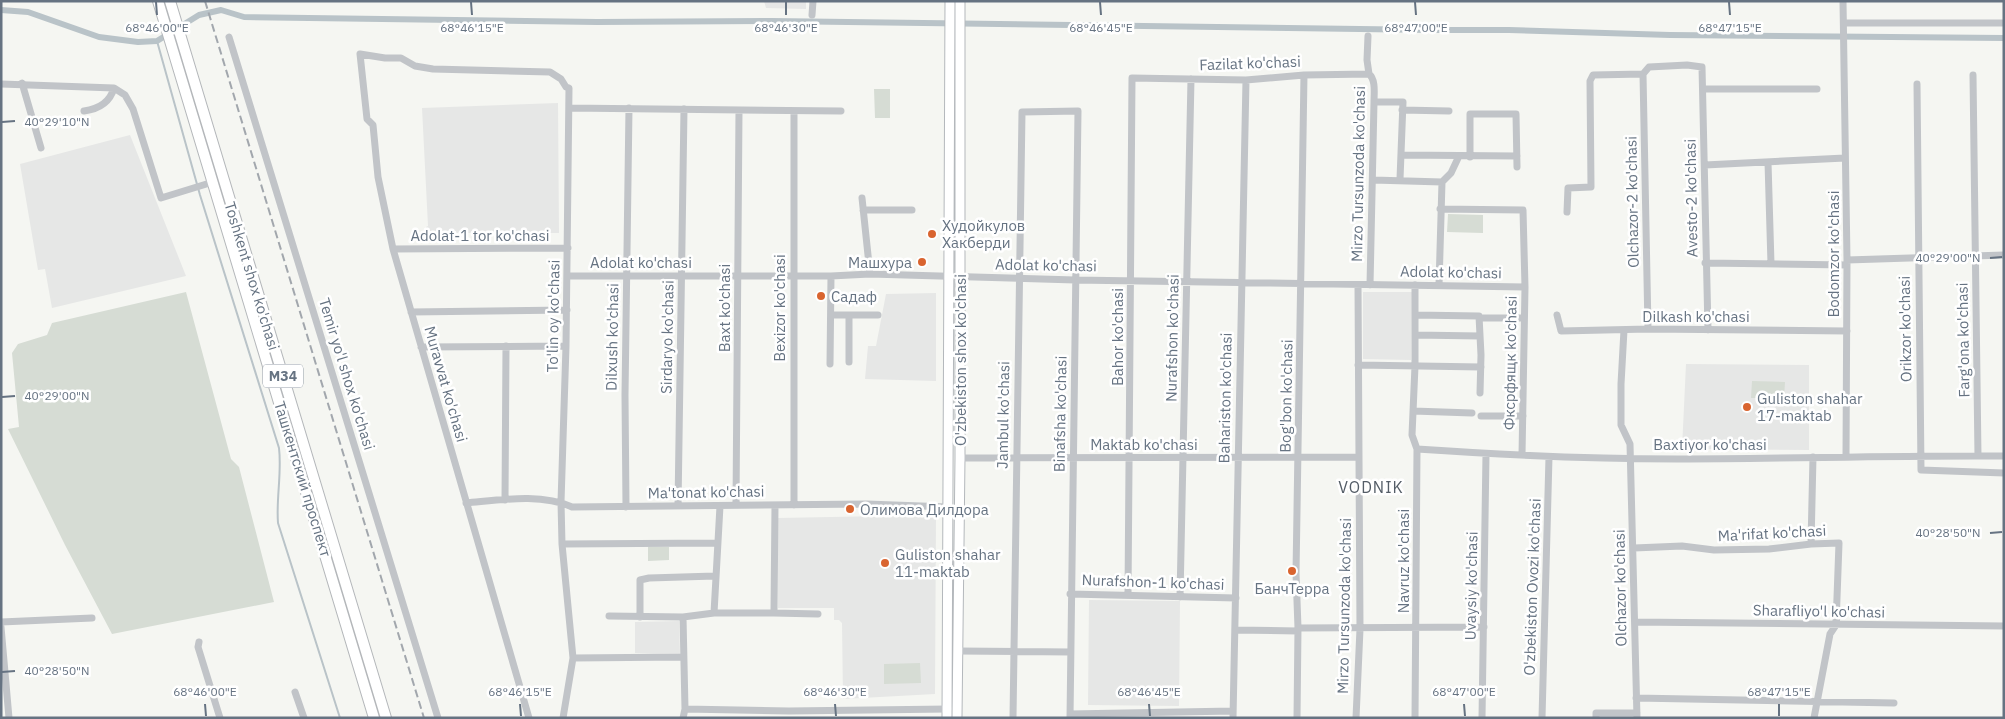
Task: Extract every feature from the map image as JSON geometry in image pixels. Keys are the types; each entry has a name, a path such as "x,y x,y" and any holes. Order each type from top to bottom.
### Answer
{"highway":[{"name":"Toshkent shox ko'chasi","path":"170,1 386,718"},
{"name":"Ташкентский проспект","path":"158,4 374,718"}],"main road":[{"name":"O'zbekiston shox ko'chasi","path":"948,713 950,1"},
{"name":"O'zbekiston shox ko'chasi","path":"957,718 960,458 960,1"}],"street":[{"path":"812,1 812,15"},
{"path":"1843,1 1844,26 2004,23"},
{"name":"Bodomzor ko'chasi","path":"1844,26 1847,262 1846,456"},
{"name":"Mirzo Tursunzoda ko'chasi","path":"1368,36 1367,60 1369,74 1374,84 1370,285"},
{"name":"Temir yo'l shox ko'chasi","path":"229,38 438,718"},
{"name":"Muravvat ko'chasi","path":"529,718 393,249 378,177 373,125 367,119 360,54 400,58 415,66 434,69 550,72 561,79 566,87 569,88"},
{"name":"Avesto-2 ko'chasi","path":"1643,74 1649,67 1687,65 1702,67 1708,330"},
{"name":"Fazilat ko'chasi","path":"1132,78 1246,80 1304,75 1369,74"},
{"path":"1567,212 1568,188 1591,187 1590,81 1593,75 1643,74"},
{"name":"Olchazor-2 ko'chasi","path":"1643,74 1648,329"},
{"name":"Farg'ona ko'chasi","path":"1972,74 1978,456"},
{"name":"Bog'bon ko'chasi","path":"1297,718 1298,630 1296,573 1304,75"},
{"name":"Bahor ko'chasi","path":"1128,596 1132,78"},
{"name":"Nurafshon ko'chasi","path":"1180,597 1190,79"},
{"name":"Bahariston ko'chasi","path":"1233,714 1246,80"},
{"path":"1,84 22,83 114,88 125,95 133,109 161,198 213,182"},
{"path":"22,83 41,148"},
{"name":"Orikzor ko'chasi","path":"1917,84 1920,455"},
{"path":"84,111 104,104 112,95 114,88"},
{"name":"To'lin oy ko'chasi","path":"563,718 573,658 560,502 568,276 569,88"},
{"path":"1703,89 1817,89"},
{"path":"1374,102 1449,111"},
{"path":"1400,180 1403,106"},
{"path":"569,108 842,111"},
{"name":"Dilxush ko'chasi","path":"626,507 629,108"},
{"name":"Sirdaryo ko'chasi","path":"678,506 684,109"},
{"name":"Baxt ko'chasi","path":"736,505 739,110"},
{"name":"Bexizor ko'chasi","path":"794,110 794,505"},
{"name":"Jambul ko'chasi","path":"1013,718 1022,112 1078,111"},
{"name":"Binafsha ko'chasi","path":"1070,716 1070,594 1078,111"},
{"path":"1470,156 1470,114 1516,114 1516,167"},
{"path":"1401,155 1517,156"},
{"path":"1439,285 1442,182 1451,173 1459,156"},
{"path":"1705,165 1846,158"},
{"path":"1768,162 1771,264"},
{"path":"1373,180 1442,182"},
{"path":"862,198 870,274"},
{"name":"Фксрфящк ko'chasi","path":"1440,209 1523,210 1525,287 1522,456"},
{"path":"863,210 912,210"},
{"name":"Adolat-1 tor ko'chasi","path":"393,249 568,248"},
{"path":"1705,264 1847,262 1918,257 2004,255"},
{"name":"Adolat ko'chasi","path":"568,276 831,276 870,274 1075,280 1525,287"},
{"path":"830,364 831,276"},
{"name":"Mirzo Tursunzoda ko'chasi","path":"1356,718 1360,629 1358,285"},
{"name":"Navruz ko'chasi","path":"1415,285 1415,366 1412,435 1417,449 1415,718"},
{"path":"411,312 567,310"},
{"path":"831,315 878,315"},
{"path":"848,362 849,315"},
{"path":"1415,315 1524,318"},
{"name":"Dilkash ko'chasi","path":"1556,315 1561,331 1648,329 1847,331"},
{"path":"1479,317 1480,393"},
{"name":"Olchazor ko'chasi","path":"1624,330 1621,425 1630,444 1637,715"},
{"path":"1415,335 1480,336"},
{"path":"505,500 506,346"},
{"path":"422,347 566,346"},
{"path":"1358,365 1480,367"},
{"path":"1413,411 1472,413"},
{"path":"1481,416 1523,416"},
{"name":"Baxtiyor ko'chasi","path":"1417,449 1522,456 1630,458 2004,456"},
{"name":"Uvaysiy ko'chasi","path":"1482,718 1486,454"},
{"path":"1920,455 1921,470 2004,473"},
{"name":"Maktab ko'chasi","path":"960,458 1359,457"},
{"name":"O'zbekiston Ovozi ko'chasi","path":"1542,718 1549,457"},
{"path":"1810,544 1812,457"},
{"name":"Ma'tonat ko'chasi","path":"466,503 505,500 550,500 560,502 572,508 867,504 948,507"},
{"path":"774,613 775,505"},
{"path":"714,613 716,543 720,506"},
{"path":"562,544 716,543"},
{"name":"Ma'rifat ko'chasi","path":"1634,548 1682,546 1714,550 1769,549 1839,543 1836,625 1830,634 1814,718"},
{"path":"640,617 640,580 649,578 715,576"},
{"name":"Nurafshon-1 ko'chasi","path":"1070,594 1236,598"},
{"path":"609,616 683,617 714,613 818,614"},
{"path":"683,617 685,710 683,718"},
{"path":"1,622 92,618"},
{"name":"Sharafliyo'l ko'chasi","path":"1635,622 2004,626"},
{"path":"1,627 8,718"},
{"path":"1235,630 1484,627"},
{"path":"199,642 198,647 220,718"},
{"path":"958,651 1070,652"},
{"path":"573,658 683,657"},
{"path":"295,692 304,718"},
{"path":"1636,698 1894,703"},
{"path":"685,710 788,714 948,713"},
{"path":"1596,718 1596,713 1637,715"},
{"path":"1070,716 1233,714"}],"shaded area":[{"path":"764,1 806,1 806,9 766,8"},
{"path":"874,89 890,89 890,118 875,118"},
{"path":"558,103 559,233 456,233 455,238 427,239 422,108"},
{"path":"130,135 186,276 52,308 45,269 38,270 20,164"},
{"path":"1448,214 1483,215 1483,233 1447,232"},
{"path":"186,292 231,459 239,467 274,602 112,634 65,545 8,429 19,427 12,353 18,344 47,335 52,323"},
{"path":"1363,292 1412,292 1411,360 1363,359"},
{"path":"936,293 936,381 865,379 868,346 876,346 886,294"},
{"name":"Guliston shahar 17-maktab","path":"1686,364 1809,365 1809,450 1682,449"},
{"path":"1752,381 1785,382 1784,398 1751,398"},
{"name":"Guliston shahar 11-maktab","path":"936,515 935,694 843,699 842,623 839,620 834,620 834,608 778,608 778,518"},
{"path":"648,547 669,547 669,560 648,561"},
{"path":"1089,600 1180,601 1179,706 1088,705"},
{"path":"679,621 680,654 635,653 635,622"},
{"path":"920,663 921,683 884,684 884,664"}],"waterway":[{"path":"1,10 28,12 99,37 138,42 157,41 199,15 221,10 244,17 597,22 772,21 1509,30 1670,35 2004,38"},
{"path":"157,41 200,195 279,448 278,523 340,718"}],"railway":[{"path":"205,1 424,718"}],"place":[{"name":"Худойкулов Хакберди","path":"932,234"},
{"name":"Машхура","path":"922,262"},
{"name":"Садаф","path":"821,296"},
{"name":"Guliston shahar 17-maktab","path":"1747,407"},
{"name":"Олимова Дилдора","path":"850,509"},
{"name":"Guliston shahar 11-maktab","path":"885,563"},
{"name":"БанчТерра","path":"1292,571"}],"district":[{"name":"VODNIK","path":"1371,487"}]}
